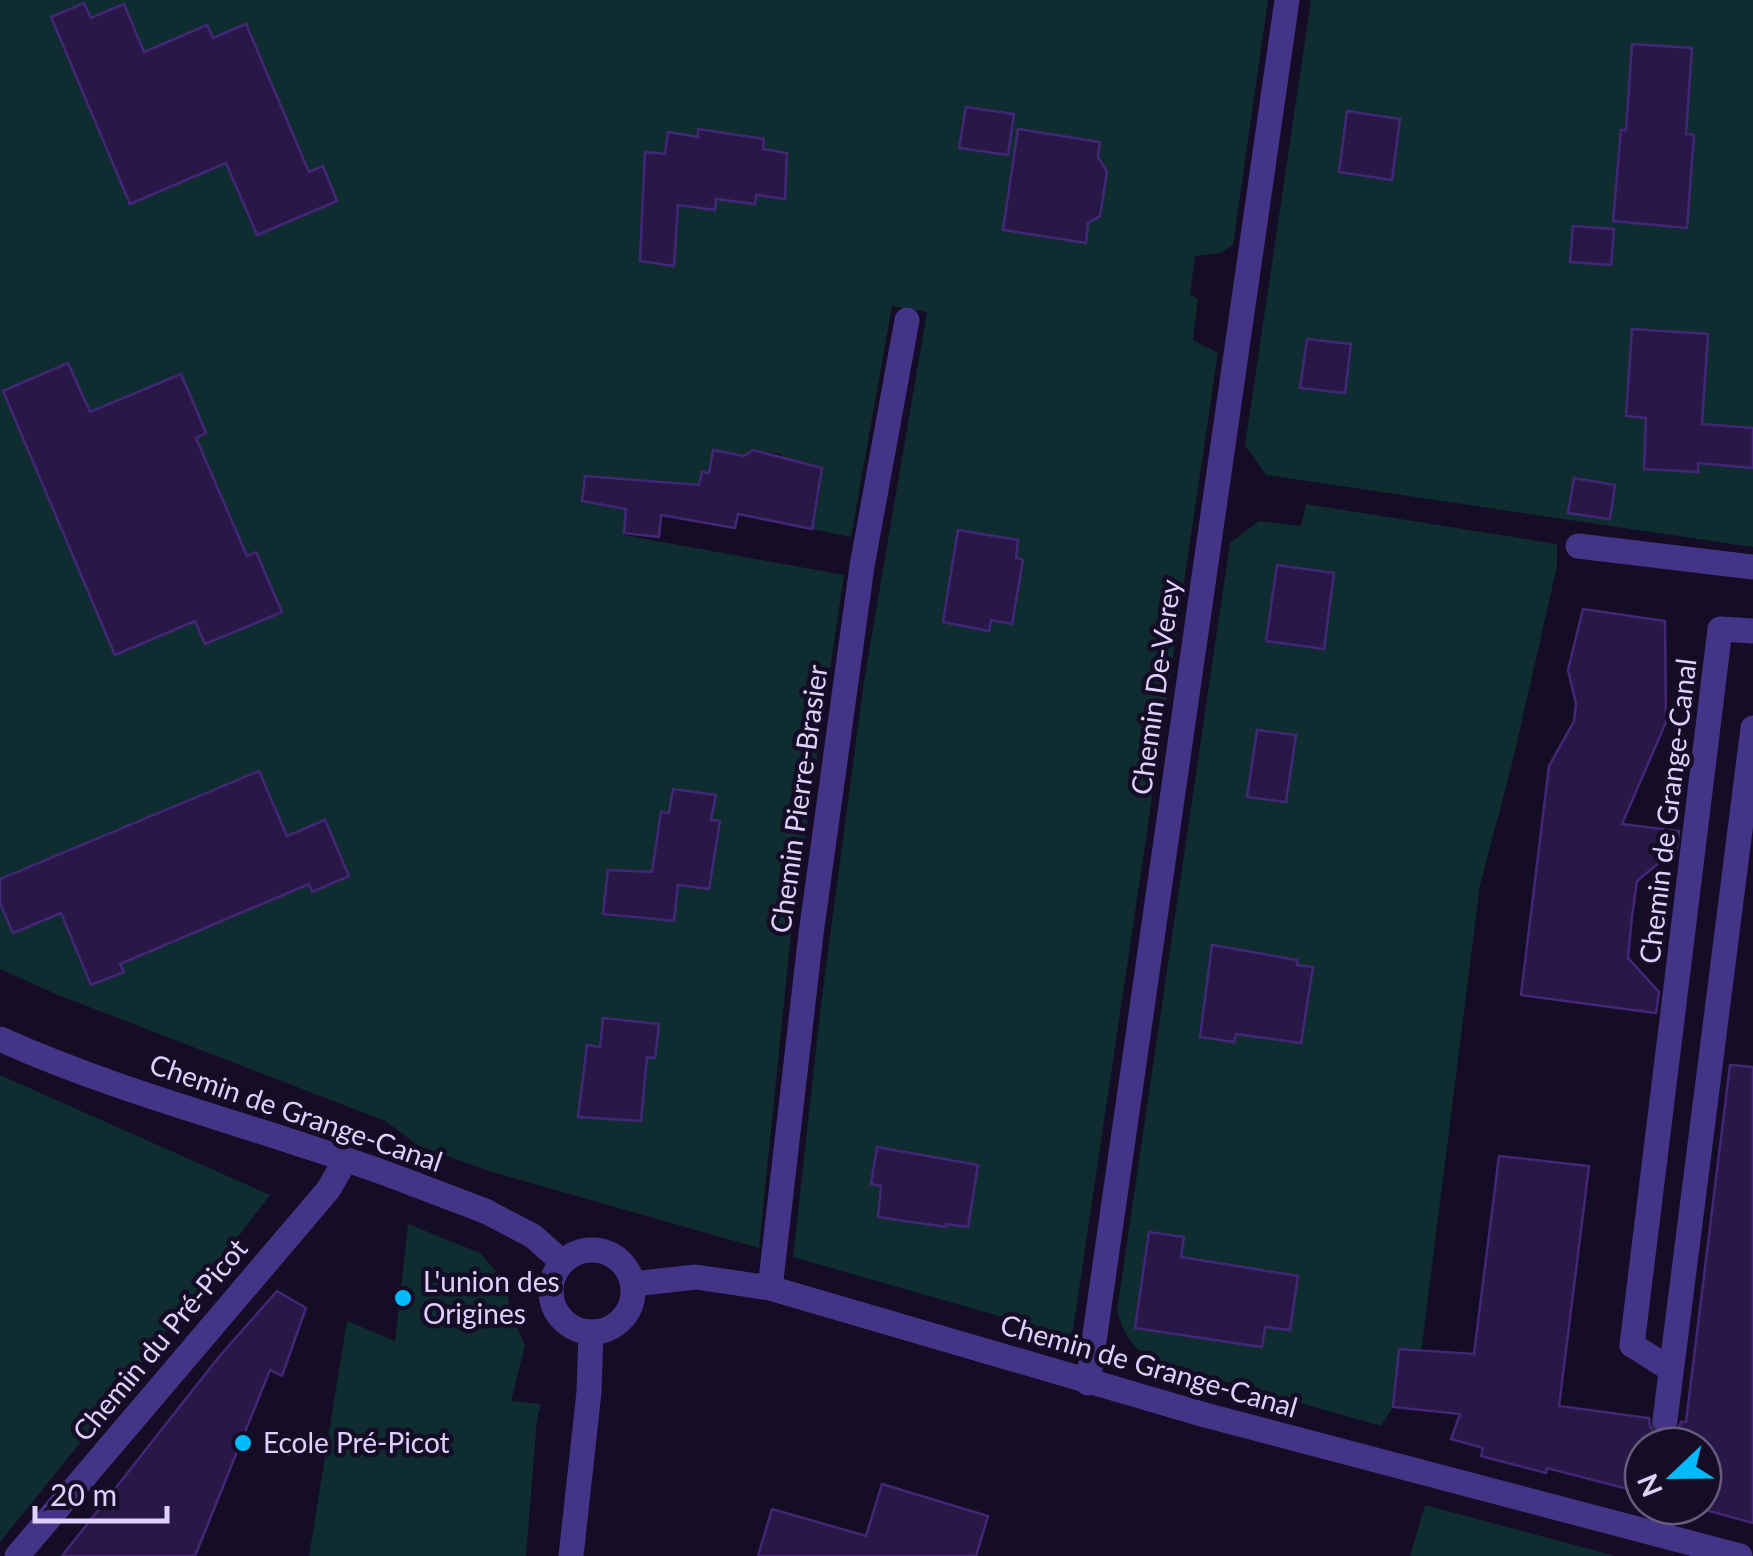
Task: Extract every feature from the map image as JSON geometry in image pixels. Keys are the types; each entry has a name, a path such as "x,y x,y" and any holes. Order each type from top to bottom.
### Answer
{"street":[{"name":"Chemin De-Verey","path":"1088,1383 1287,0"},
{"name":"Chemin Pierre-Brasier","path":"770,1288 811,934 862,566 908,320"},
{"path":"1578,546 1753,567"},
{"name":"Chemin de Grange-Canal","path":"1670,1369 1632,1344 1720,629 1753,631"},
{"path":"1664,1420 1753,728"},
{"name":"Chemin de Grange-Canal","path":"0,1038 68,1066 485,1211 533,1236 562,1262"},
{"name":"Chemin du Pré-Picot","path":"17,1556 328,1190 345,1160"},
{"path":"595,1249 612,1255 626,1267 633,1284 627,1312 618,1323 591,1332 562,1320 550,1291 553,1275 562,1262 577,1252 595,1249"},
{"name":"Chemin de Grange-Canal","path":"633,1284 696,1277 770,1288 1088,1383 1623,1512"},
{"path":"571,1556 589,1392 591,1332"},
{"name":"Chemin de Grange-Canal","path":"1668,1526 1740,1556"}],"green space":[{"path":"0,0 1268,0 1233,245 1220,253 1195,256 1190,295 1198,299 1193,340 1218,353 1072,1337 793,1257 821,1004 864,681 927,312 892,306 851,537 812,529 820,491 780,454 753,450 746,456 713,450 709,473 702,472 699,485 628,480 624,535 844,575 791,934 759,1248 489,1171 419,1146 385,1121 0,969"},
{"path":"1311,0 1753,0 1753,547 1266,475 1245,445"},
{"path":"1306,504 1557,544 1557,566 1480,885 1414,1409 1393,1407 1381,1426 1152,1361 1129,1339 1117,1310 1230,543 1259,521 1301,526"},
{"path":"0,1075 270,1195 0,1542"},
{"path":"408,1224 480,1253 507,1284 510,1314 525,1345 511,1401 541,1404 526,1556 309,1556 347,1321 395,1341"},
{"path":"1425,1505 1615,1556 1410,1556"}],"building":[{"path":"84,3 91,18 124,4 144,52 207,25 213,38 246,24 309,172 323,166 337,201 257,235 226,163 130,204 51,17"},
{"path":"1632,44 1692,48 1686,134 1694,135 1687,228 1613,221 1621,130 1626,130"},
{"path":"966,107 1014,114 1008,155 959,148"},
{"path":"1347,111 1400,119 1392,180 1339,172"},
{"path":"698,129 764,139 763,149 787,153 785,199 756,195 755,204 716,199 715,210 678,205 674,266 640,261 645,152 665,154 668,132 698,137"},
{"path":"1018,129 1100,142 1098,157 1107,172 1100,216 1088,223 1086,243 1003,230"},
{"path":"1573,226 1614,229 1611,265 1570,262"},
{"path":"1632,329 1708,334 1702,424 1753,428 1753,468 1698,463 1698,472 1644,469 1646,418 1626,416"},
{"path":"1307,339 1351,344 1345,393 1300,388"},
{"path":"68,363 90,412 181,374 206,433 196,438 247,556 256,552 282,612 205,644 195,621 115,655 3,391"},
{"path":"713,450 744,456 753,450 822,468 812,529 738,514 735,528 661,515 659,537 624,533 626,509 582,501 585,476 699,485 702,472 709,473"},
{"path":"1574,478 1615,485 1610,519 1568,513"},
{"path":"958,530 1018,540 1016,558 1023,560 1012,624 991,620 989,631 943,622"},
{"path":"1277,565 1334,573 1324,649 1266,641"},
{"path":"1583,609 1665,621 1666,722 1622,824 1679,831 1677,848 1637,881 1632,917 1628,958 1659,992 1656,1013 1521,995 1549,766 1574,721 1576,704 1568,670"},
{"path":"1257,730 1296,735 1286,802 1247,797"},
{"path":"259,771 287,836 325,820 349,876 312,892 309,884 120,964 124,972 91,985 61,913 13,933 0,903 0,879"},
{"path":"673,789 716,795 711,820 720,821 709,889 678,885 674,921 603,914 608,870 652,872 661,812 669,813"},
{"path":"1212,945 1297,960 1297,965 1313,967 1301,1043 1236,1034 1234,1042 1200,1037"},
{"path":"603,1018 659,1024 655,1058 647,1057 641,1121 578,1117 587,1045 600,1047"},
{"path":"1730,1065 1753,1067 1753,1523 1723,1515 1723,1426 1679,1426 1686,1422"},
{"path":"877,1147 978,1165 968,1227 878,1217 881,1186 871,1184"},
{"path":"1499,1156 1589,1166 1559,1406 1649,1418 1650,1426 1623,1426 1623,1488 1481,1456 1483,1448 1451,1439 1460,1414 1393,1407 1399,1349 1474,1354"},
{"path":"1149,1232 1184,1237 1181,1257 1298,1276 1290,1330 1265,1327 1262,1347 1135,1328"},
{"path":"277,1291 306,1308 282,1376 270,1370 195,1556 62,1556 218,1358"},
{"path":"882,1484 988,1516 976,1556 758,1556 772,1509 866,1536"}],"tunnel":[{"path":"1664,1426 1665,1420"}],"place":[{"name":"L'union des Origines","path":"403,1298"},
{"name":"Ecole Pré-Picot","path":"243,1443"}]}
